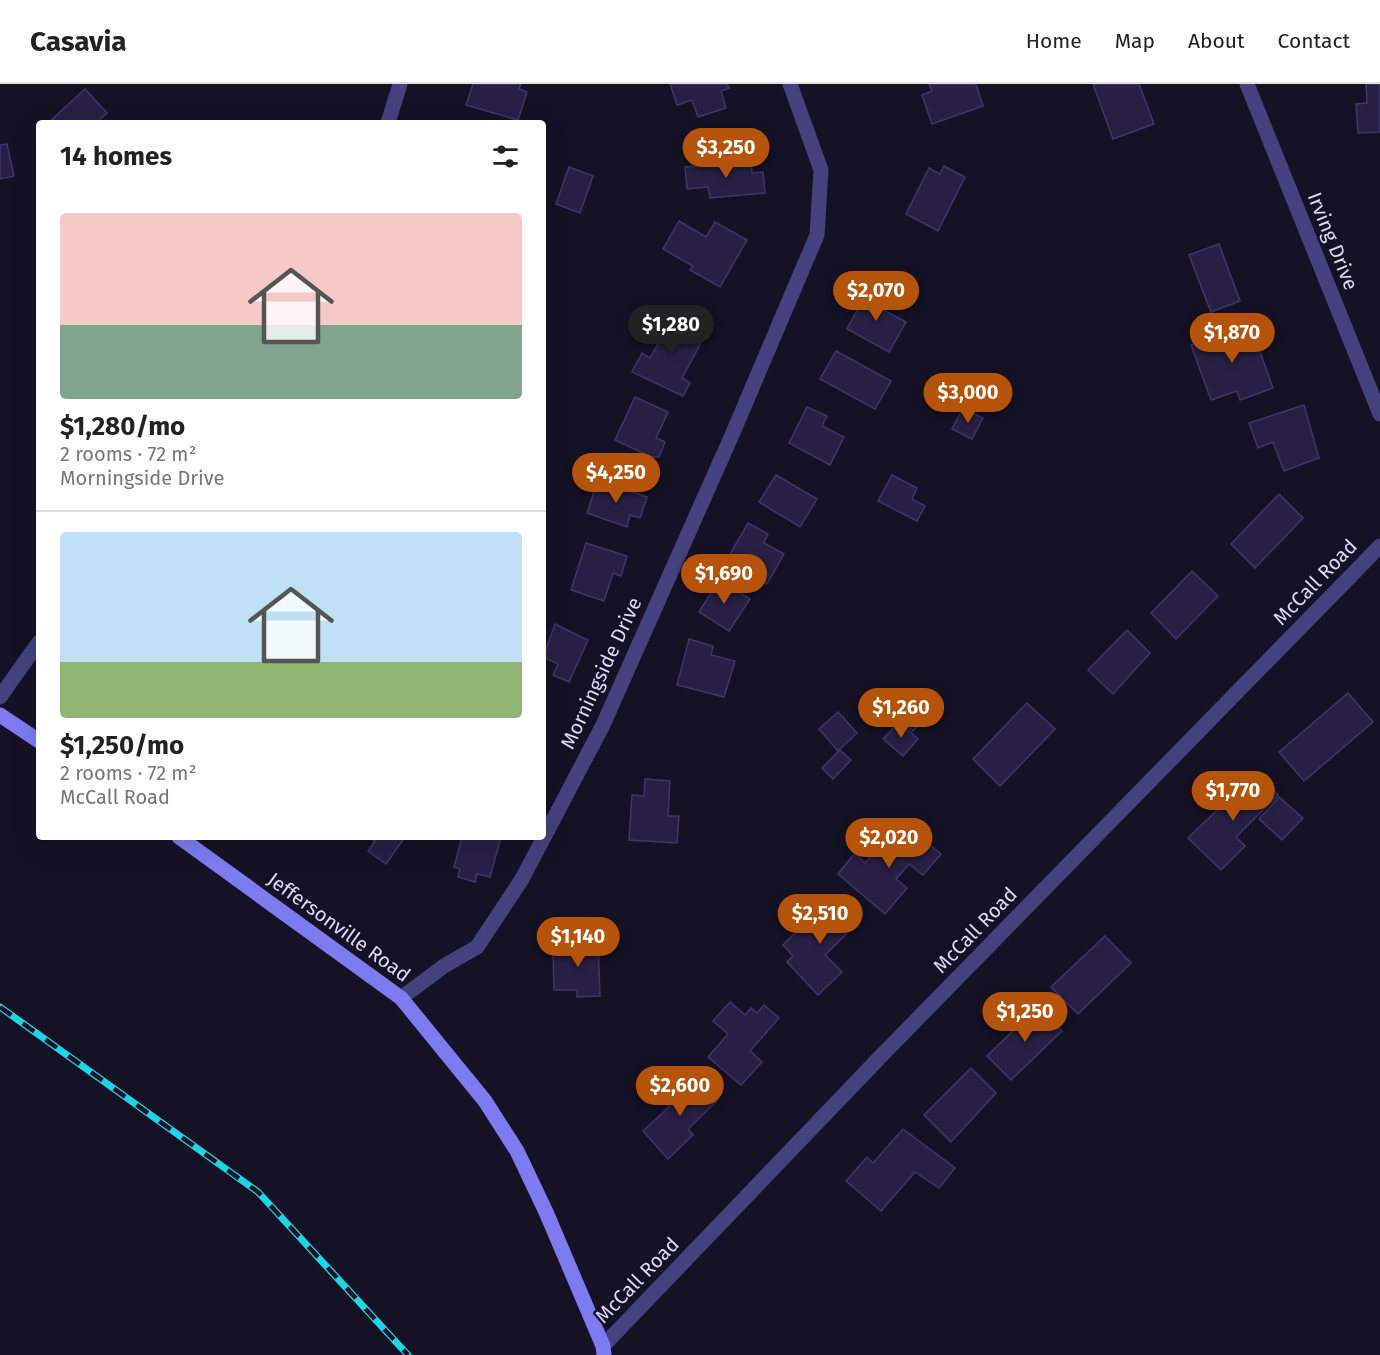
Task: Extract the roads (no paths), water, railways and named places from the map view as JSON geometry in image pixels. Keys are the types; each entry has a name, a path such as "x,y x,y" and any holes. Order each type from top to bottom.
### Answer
{"main road":[{"path":"0,715 36,739"},
{"name":"Jeffersonville Road","path":"183,840 401,998 485,1101 517,1151 546,1212 603,1351"}],"street":[{"path":"389,120 400,84"},
{"name":"Morningside Drive","path":"546,833 603,724 732,435 817,235 821,170 790,84"},
{"name":"Irving Drive","path":"1247,84 1380,414"},
{"name":"McCall Road","path":"603,1351 884,1053 1380,546"},
{"path":"0,697 36,646"},
{"name":"Morningside Drive","path":"401,998 444,966 477,947 522,879 542,840"}],"railway":[{"path":"0,1007 258,1192 408,1355"}]}
